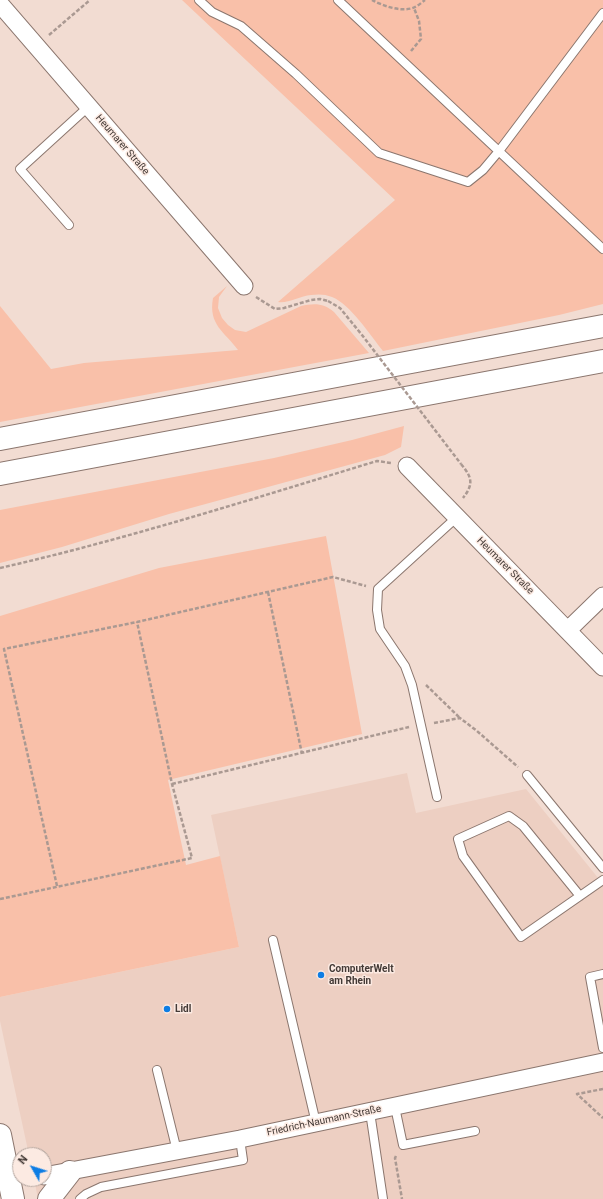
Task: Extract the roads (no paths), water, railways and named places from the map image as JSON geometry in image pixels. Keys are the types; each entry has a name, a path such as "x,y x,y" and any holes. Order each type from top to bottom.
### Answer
{"main road":[{"path":"0,439 603,326"},
{"path":"0,474 603,361"},
{"path":"0,1135 12,1179"},
{"path":"49,1199 70,1172"}],"street":[{"name":"Heumarer Straße","path":"0,4 244,286"},
{"name":"Heumarer Straße","path":"407,466 603,667"},
{"path":"568,630 603,596"},
{"name":"Friedrich-Naumann-Straße","path":"52,1175 240,1139 603,1062"}],"lane":[{"path":"199,0 212,12 242,26 296,74 379,153 468,182 483,170 499,151 603,13"},
{"path":"338,0 603,249"},
{"path":"69,225 20,169 88,107"},
{"path":"437,797 412,685 405,666 380,629 377,610 378,589 454,515"},
{"path":"527,775 603,868"},
{"path":"580,896 523,826 509,816 458,839 463,856 521,937 580,896 603,880"},
{"path":"273,940 316,1123"},
{"path":"603,974 590,977 603,1048"},
{"path":"157,1070 177,1151"},
{"path":"395,1107 404,1145 475,1132"},
{"path":"370,1112 383,1199"},
{"path":"80,1199 86,1194 101,1187 243,1160 240,1139"}],"place":[{"name":"ComputerWelt am Rhein","path":"321,975"},
{"name":"Lidl","path":"167,1009"}]}
